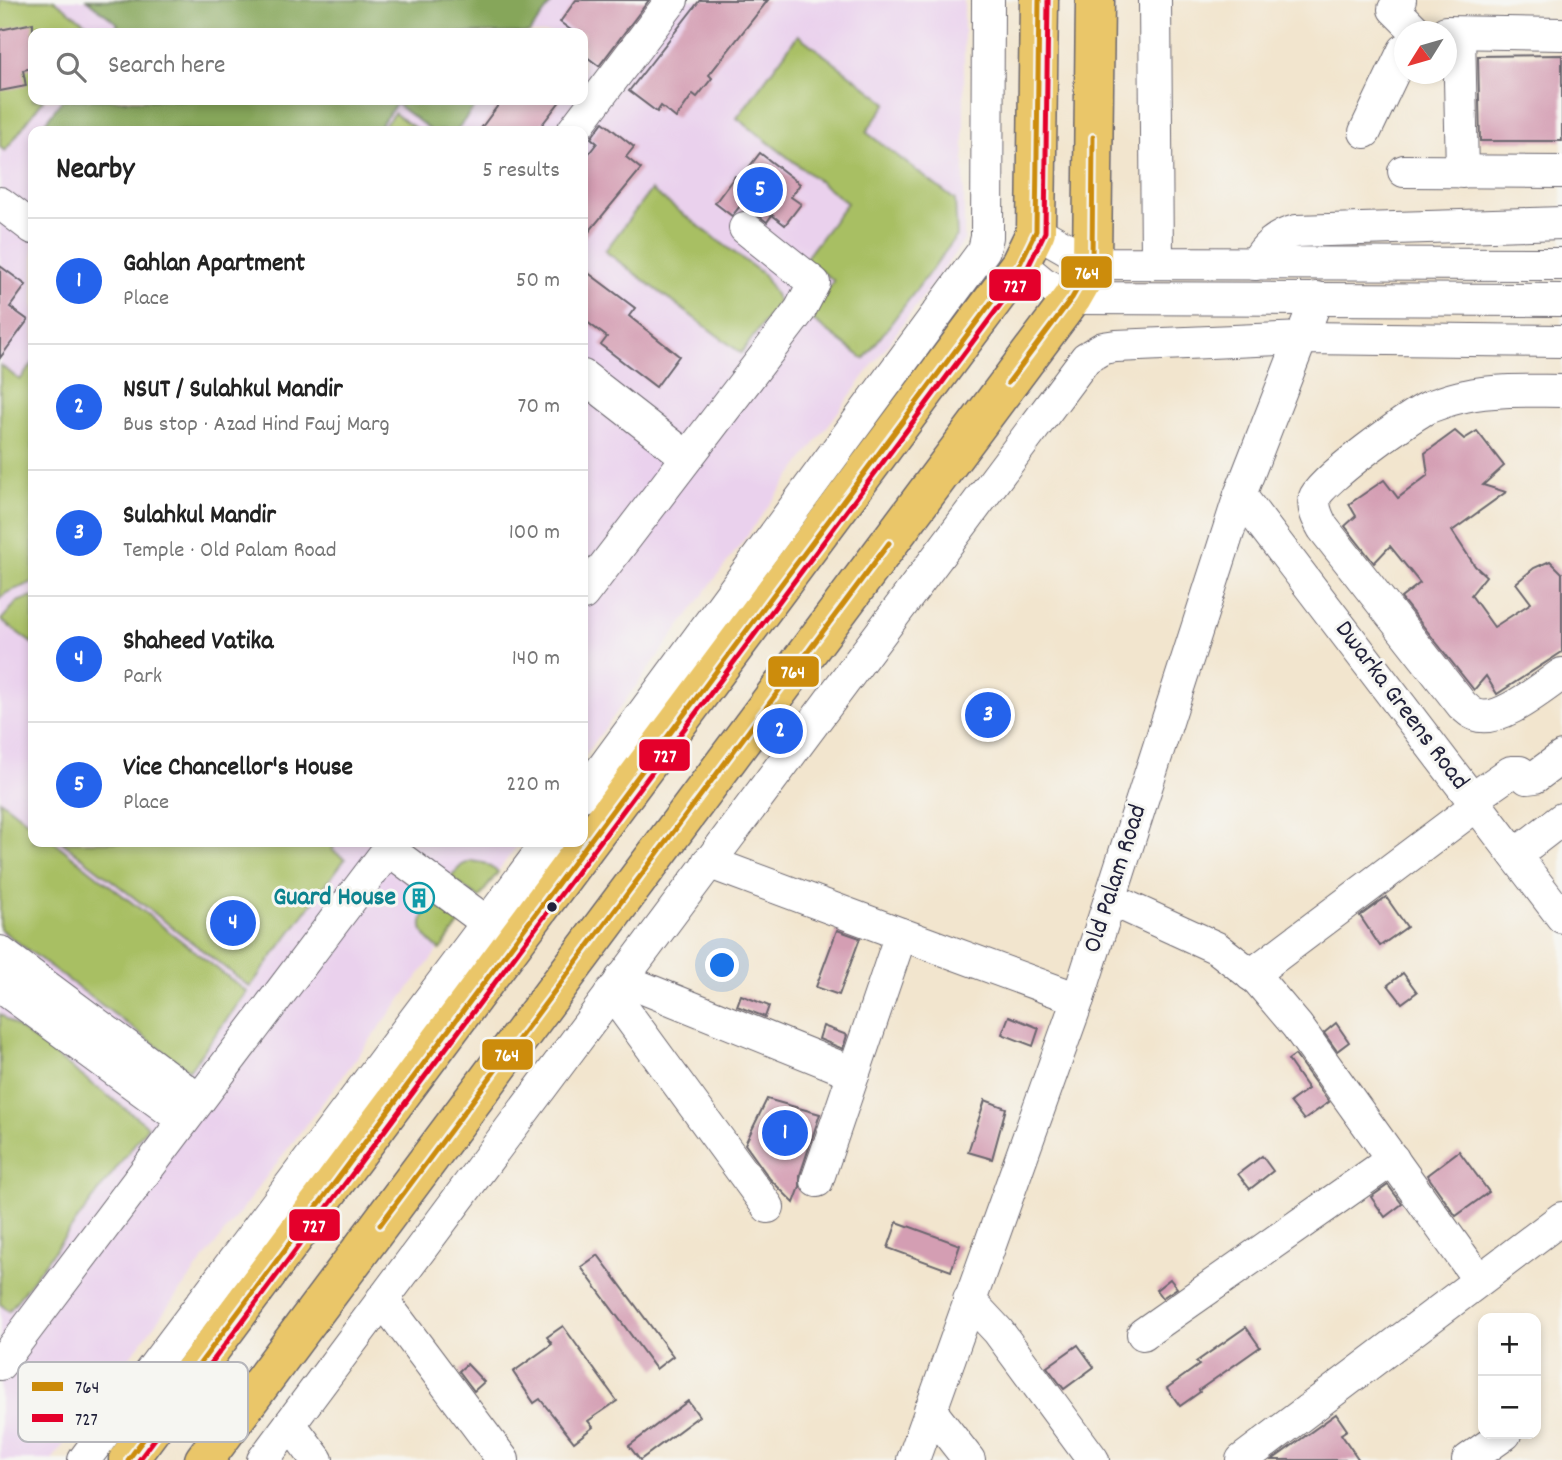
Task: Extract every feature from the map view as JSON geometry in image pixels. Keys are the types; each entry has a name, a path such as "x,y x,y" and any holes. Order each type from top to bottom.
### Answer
{"main road":[{"path":"588,820 1020,264 1036,231 1039,0"},
{"path":"248,1401 1072,298 1092,263 1095,0"},
{"path":"197,1362 501,932 567,847"},
{"path":"128,1460 141,1442"},
{"path":"204,1460 217,1442"}],"street":[{"path":"577,126 672,0"},
{"path":"588,788 984,250 987,237 988,0"},
{"path":"1155,0 1157,263"},
{"path":"1389,3 1406,21"},
{"path":"1457,32 1562,34"},
{"path":"1365,132 1394,73"},
{"path":"1451,84 1462,172"},
{"path":"1404,171 1562,172"},
{"path":"0,203 28,224"},
{"path":"1255,264 1272,242 1282,235 1296,231 1562,223"},
{"path":"588,587 800,310 814,283 745,228"},
{"path":"1036,231 1092,263 1562,264"},
{"path":"1020,264 1043,283 1072,298 1562,300"},
{"name":"Old Palam Road","path":"913,1460 1078,999 1240,495 1317,298"},
{"path":"263,1460 1086,358 1108,347 1303,338 1562,341"},
{"path":"588,380 687,457"},
{"path":"1562,391 1466,395 1428,408 1392,431 1324,484 1315,497 1315,512 1322,528 1462,705 1475,715 1491,717 1506,710 1562,674"},
{"name":"Dwarka Greens Road","path":"1240,495 1562,917"},
{"path":"1251,975 1511,772 1520,772 1527,778 1535,777 1562,757"},
{"path":"1515,855 1562,819"},
{"path":"0,1364 390,847"},
{"path":"392,847 501,932"},
{"path":"161,1362 501,932 545,847"},
{"path":"708,862 1078,999"},
{"path":"1110,899 1217,948 1251,975 1297,1026 1479,1280"},
{"path":"817,1181 901,934"},
{"path":"0,952 191,1110"},
{"path":"0,986 191,1110"},
{"path":"616,986 854,1073"},
{"path":"616,986 768,1207"},
{"path":"1143,1334 1393,1159"},
{"path":"1242,1460 1562,1218"},
{"path":"382,1299 503,1460"},
{"path":"970,1300 998,1331 1093,1460"},
{"path":"930,1410 969,1460"},
{"path":"290,1424 317,1460"},
{"path":"1468,1460 1498,1439"},
{"path":"84,1460 98,1442"}],"shaded area":[{"path":"0,0 964,0 964,241 588,751 588,126 28,126 28,847 516,847 126,1362 18,1362 18,1442 66,1442 52,1460 0,1460"}],"green space":[{"path":"0,0 54,0 92,28 28,28 28,105 39,105 5,151 0,147"},
{"path":"87,0 554,0 533,28 115,28 118,24"},
{"path":"798,35 887,103 866,132 955,200 957,236 864,359 807,316 834,281 805,259 847,203 737,118"},
{"path":"58,105 395,105 380,126 42,126"},
{"path":"397,105 476,105 460,126 425,126"},
{"path":"394,113 412,126 384,126"},
{"path":"651,190 764,275 779,302 741,353 605,251"},
{"path":"0,365 20,380 28,370 28,584 6,593 0,599"},
{"path":"28,598 28,640 1,620 17,602"},
{"path":"0,800 28,822 28,847 60,847 247,992 189,1070 0,929"},
{"path":"68,847 334,847 332,850 345,859 250,987"},
{"path":"471,861 484,863 498,872 479,898 450,877 462,865"},
{"path":"432,902 460,923 440,950 428,939 422,928 424,916"},
{"path":"0,1014 148,1126 9,1311 0,1304"}],"building":[{"path":"576,0 649,0 599,66 588,58 588,28 568,28 560,22"},
{"path":"700,0 768,0 709,75 712,78 697,97 693,94 676,118 661,106 657,112 629,91"},
{"path":"33,23 33,28 28,28 28,69 23,70 26,86 0,91 0,30"},
{"path":"1562,55 1562,141 1480,141 1478,56"},
{"path":"498,105 557,105 541,126 483,126"},
{"path":"603,122 634,147 626,157 641,169 588,233 588,155 597,143 591,138"},
{"path":"760,153 800,184 791,197 801,204 785,225 772,215 767,222 740,206 732,216 715,203 735,176 740,179"},
{"path":"0,266 26,285 10,307 28,320 0,358"},
{"path":"588,273 635,308 629,316 679,356 656,387 601,345 607,337 588,323"},
{"path":"1455,431 1464,439 1477,431 1504,466 1483,485 1506,492 1452,531 1475,566 1486,576 1471,595 1494,627 1531,603 1516,583 1534,568 1550,561 1562,573 1562,652 1497,694 1486,676 1474,690 1401,598 1420,583 1390,546 1374,563 1345,526 1356,516 1349,504 1384,480 1398,498 1428,475 1425,453"},
{"path":"1386,897 1407,927 1380,946 1360,916"},
{"path":"837,930 860,938 839,995 816,987"},
{"path":"1403,973 1417,992 1402,1003 1388,985"},
{"path":"741,995 769,1006 765,1017 737,1006"},
{"path":"1009,1016 1039,1028 1033,1046 1002,1034"},
{"path":"1336,1023 1349,1042 1337,1051 1324,1033"},
{"path":"823,1026 847,1035 843,1049 819,1039"},
{"path":"1295,1055 1329,1102 1304,1120 1290,1102 1308,1089 1288,1060"},
{"path":"767,1099 820,1114 794,1203 770,1179 745,1144"},
{"path":"985,1100 1006,1108 992,1159 968,1152"},
{"path":"1459,1151 1489,1192 1456,1216 1427,1175"},
{"path":"1262,1156 1273,1171 1250,1189 1238,1174"},
{"path":"1388,1185 1402,1204 1385,1217 1371,1197"},
{"path":"897,1222 960,1245 951,1271 888,1248"},
{"path":"598,1255 673,1356 656,1369 581,1267"},
{"path":"1170,1279 1177,1288 1162,1298 1156,1290"},
{"path":"563,1326 617,1401 588,1421 593,1427 574,1442 540,1399 534,1403 513,1372 552,1344 547,1337"},
{"path":"1246,1327 1260,1347 1180,1406 1167,1388 1199,1365 1196,1362"},
{"path":"1078,1345 1094,1367 1064,1389 1047,1367"},
{"path":"467,1364 484,1382 474,1391 459,1371"},
{"path":"688,1401 699,1416 640,1460 629,1446"},
{"path":"1336,1414 1347,1430 1341,1434 1359,1460 1272,1460"}],"transit line":[{"name":"764","path":"588,843 1020,264 1036,231 1039,0"},
{"name":"727","path":"212,1362 1027,269 1045,232 1048,0"},
{"name":"764","path":"1008,383 1072,298 1092,263 1093,137"},
{"name":"764","path":"380,1225 889,543"},
{"name":"764","path":"201,1362 585,847"},
{"name":"764","path":"128,1460 141,1442"},
{"name":"727","path":"139,1460 152,1442"}],"place":[{"name":"Vice Chancellor's House","path":"760,190"},
{"name":"Sulahkul Mandir","path":"988,715"},
{"name":"NSUT / Sulahkul Mandir","path":"780,731"},
{"name":"Guard House","path":"419,898"},
{"name":"Shaheed Vatika","path":"233,923"},
{"name":"Gahlan Apartment","path":"785,1133"}]}
